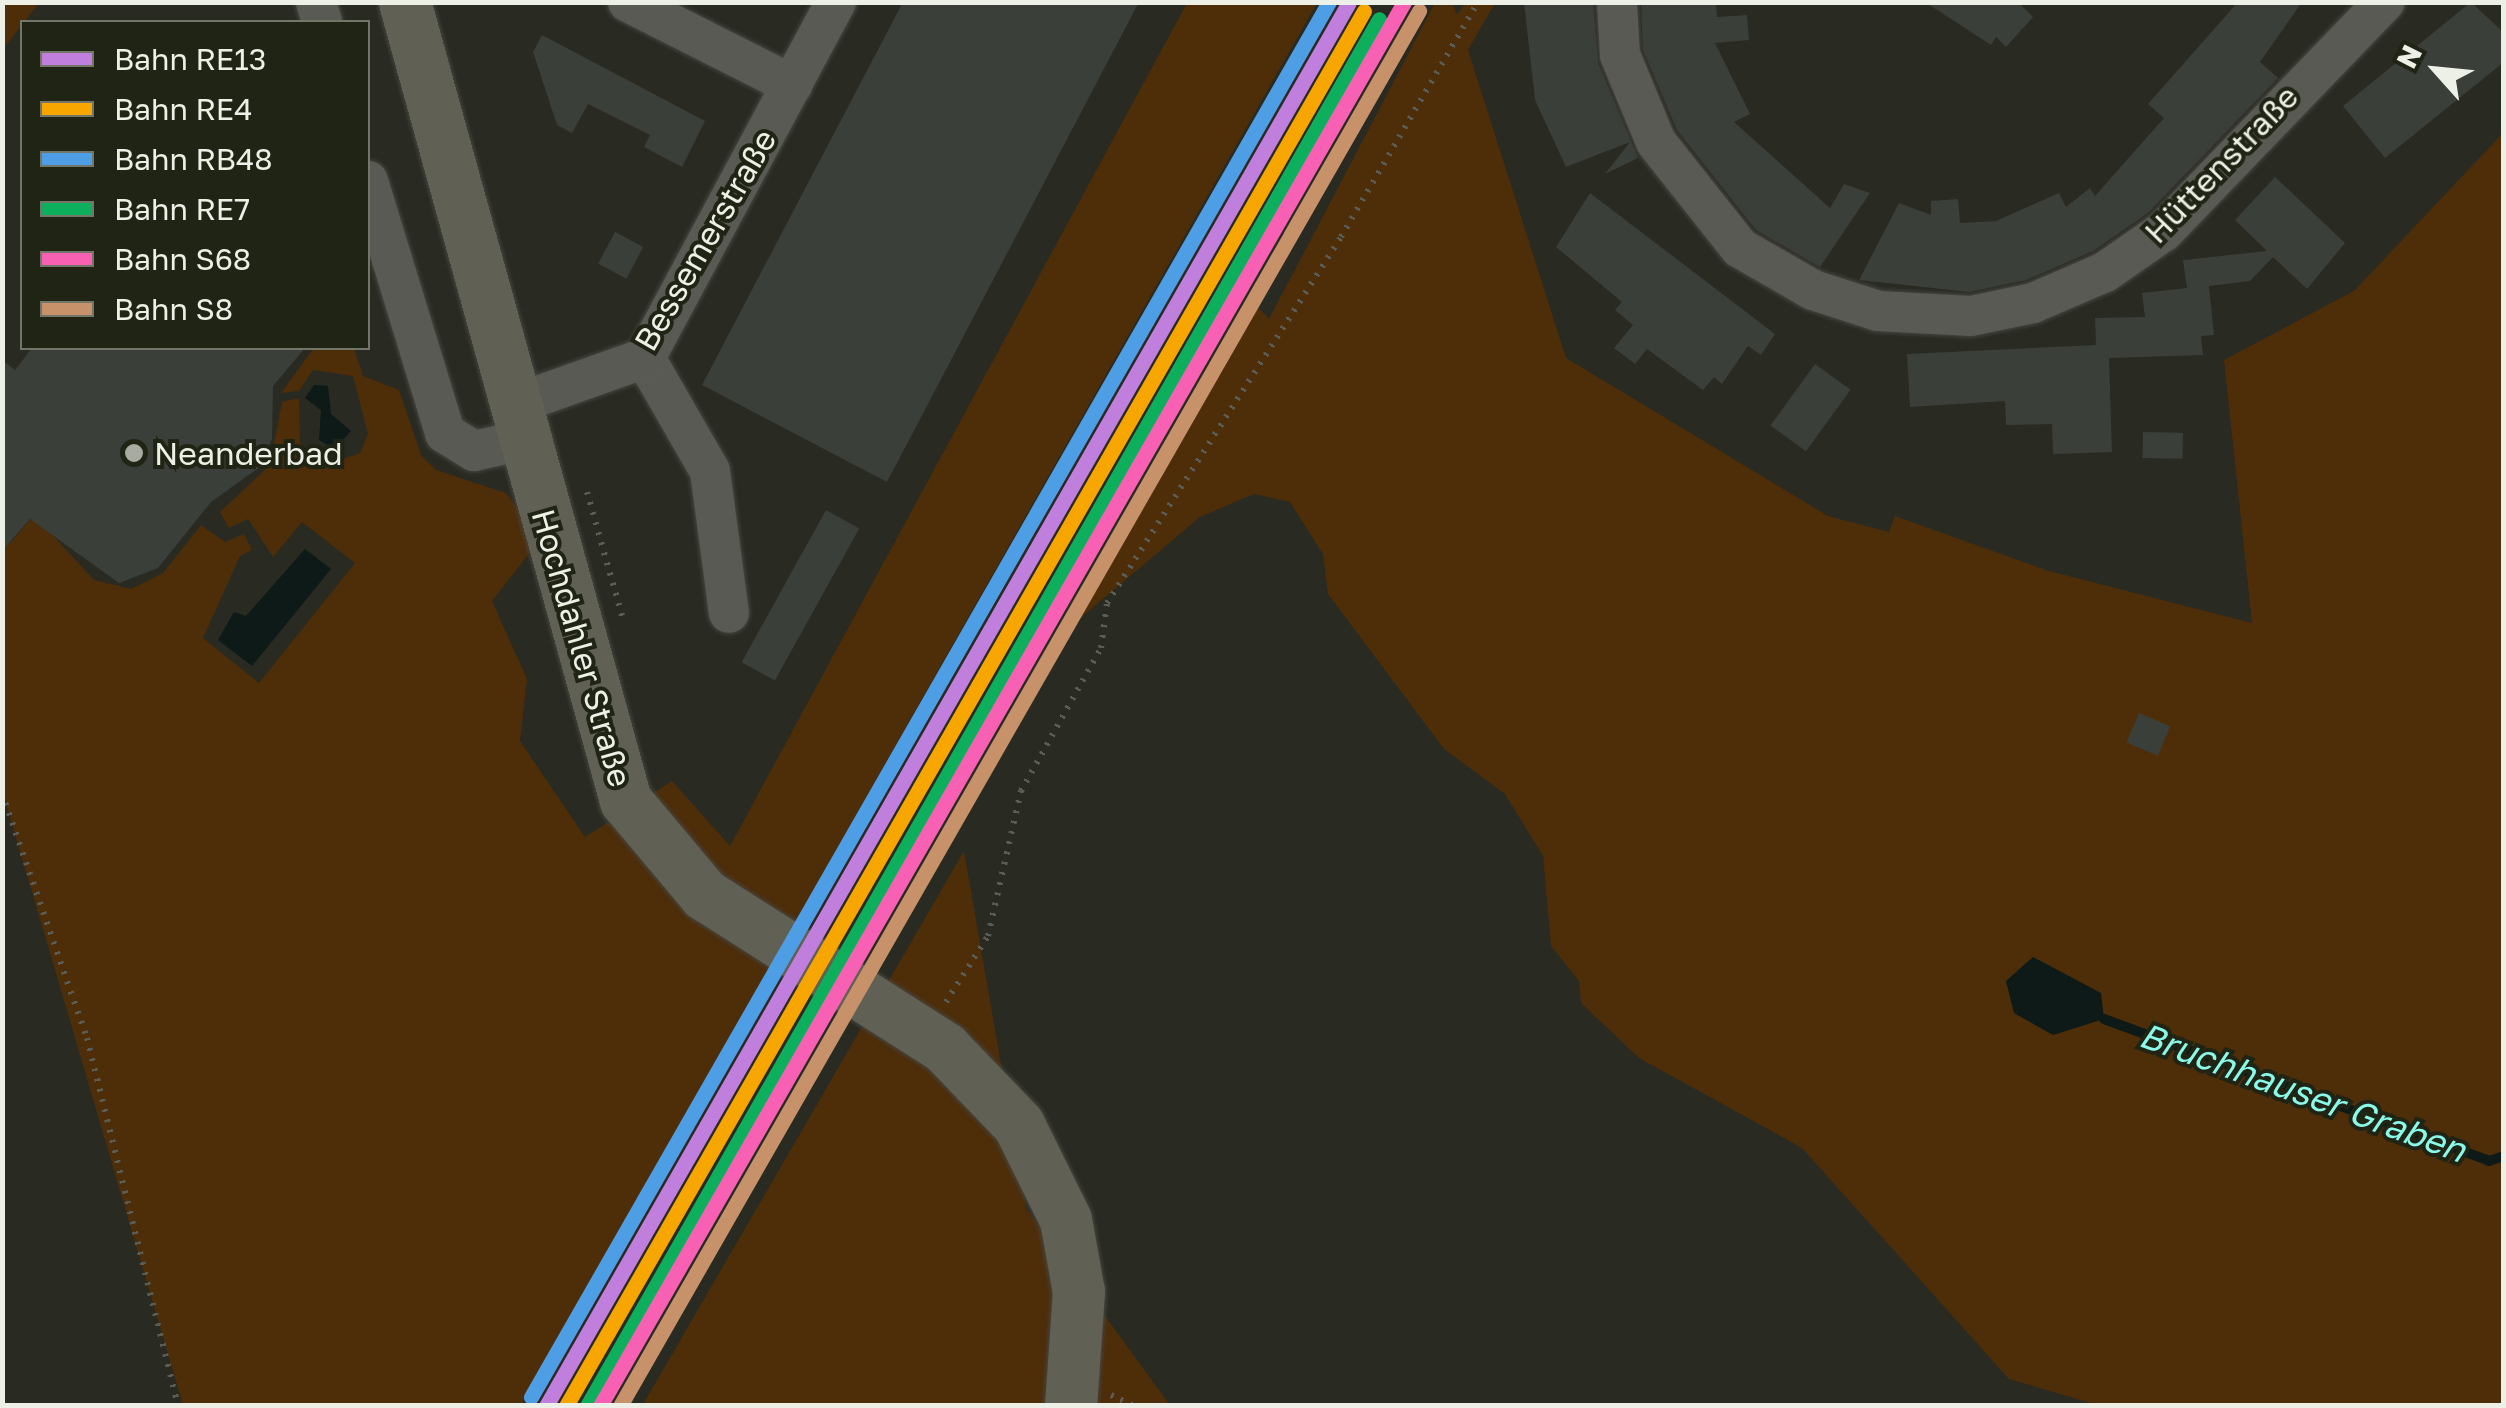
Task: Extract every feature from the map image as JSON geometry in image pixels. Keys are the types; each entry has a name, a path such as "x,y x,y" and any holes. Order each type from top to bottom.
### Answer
{"main road":[{"name":"Hochdahler Straße","path":"405,2 518,423 626,802 666,857 746,928 915,1016 980,1079 1046,1174 1079,1292 1086,1399"}],"street":[{"path":"628,2 792,85"},
{"name":"Bessemerstraße","path":"370,189 444,433 474,451 518,423 645,358 836,2"},
{"name":"Hüttenstraße","path":"1617,2 1620,55 1656,142 1740,248 1812,290 1878,311 1972,316 2034,303 2105,272 2164,231 2384,2"},
{"path":"645,358 710,471 730,613"}],"path":[{"path":"915,1016 988,936 1021,791 1102,648 1113,591 1341,238 1478,2"},
{"path":"2,793 87,1038 178,1406"},
{"path":"1086,1399 1134,1406"}],"shaded area":[{"path":"2,3 39,3 26,20 20,20 20,27 3,49"},
{"path":"1187,3 1317,3 521,1405 183,1405 3,793 2,538 10,543 34,515 94,580 131,589 163,573 201,525 225,542 244,534 252,550 240,556 203,638 259,683 355,563 302,522 273,557 248,519 229,528 220,512 270,465 282,402 299,398 300,442 310,456 327,465 360,453 368,434 353,376 313,370 299,391 281,393 313,350 355,350 363,376 399,390 421,455 436,470 506,493 521,512 532,550 492,601 527,679 520,741 585,837 672,781 730,846"},
{"path":"1435,3 1452,3 1457,15 1465,3 1495,3 1468,50 1566,358 1828,516 1889,532 1895,516 2049,571 2252,623 2224,360 2354,291 2503,133 2503,1405 2101,1406 2009,1379 1802,1148 1639,1058 1581,1003 1579,981 1551,946 1543,856 1505,794 1444,749 1328,594 1323,554 1290,502 1254,494 1200,517 1053,641 1252,301 1269,319"},
{"path":"314,385 328,386 331,414 351,431 335,449 319,440 321,410 305,398"},
{"path":"305,549 331,569 252,666 218,640 234,612 246,616"},
{"path":"964,851 1026,1208 1170,1405 642,1406"},
{"path":"2033,957 2101,993 2104,1019 2053,1035 2014,1013 2006,981"}],"building":[{"path":"903,2 1139,2 887,482 702,385"},
{"path":"1524,2 1593,2 1598,63 1638,158 1605,174 1630,142 1566,167 1535,100"},
{"path":"1641,2 1716,2 1717,17 1747,15 1749,40 1715,43 1750,114 1734,122 1830,208 1844,184 1870,193 1820,267 1756,230 1677,130 1643,50"},
{"path":"1925,2 2018,2 2033,17 2006,47 1996,37 1991,45"},
{"path":"2238,2 2302,2 2260,62 2278,78 2148,213 2093,251 2026,280 1969,292 1859,280 1899,203 1931,215 1931,201 1958,199 1960,223 1996,221 2059,193 2066,207 2090,188 2095,196 2164,118 2148,104"},
{"path":"2471,2 2504,33 2504,62 2385,158 2343,106"},
{"path":"542,35 705,121 682,167 644,147 650,135 588,104 572,133 557,125 533,52"},
{"path":"2275,177 2345,243 2307,289 2273,257 2250,281 2209,286 2214,335 2201,336 2203,355 2109,358 2112,452 2053,454 2052,424 2006,425 2005,401 1910,407 1907,354 2096,345 2095,318 2145,317 2142,293 2187,288 2183,260 2267,251 2235,220"},
{"path":"1590,193 1775,334 1761,355 1748,346 1722,384 1714,377 1703,390 1647,349 1635,364 1614,348 1633,325 1615,310 1622,302 1556,247"},
{"path":"615,232 643,247 626,279 598,264"},
{"name":"Neanderbad","path":"30,350 303,350 273,386 272,439 260,467 211,502 158,568 119,583 30,519 2,551 2,360 15,370"},
{"path":"1815,364 1851,390 1806,451 1770,425"},
{"path":"2143,432 2183,433 2183,459 2143,458"},
{"path":"826,510 859,528 775,681 742,662"},
{"path":"2139,713 2170,726 2158,756 2126,742"}],"waterway":[{"name":"Bruchhauser Graben","path":"2104,1019 2489,1161 2504,1156"}],"rail line":[{"name":"RB48","path":"531,1397 1329,2"},
{"name":"RE13","path":"546,1406 1349,2"},
{"name":"S68","path":"600,1406 1404,2"},
{"name":"RE4","path":"566,1406 1364,11"},
{"name":"S8","path":"620,1406 1419,11"},
{"name":"RE7","path":"587,1406 1379,19"}],"place":[{"name":"Neanderbad","path":"134,453"}]}
